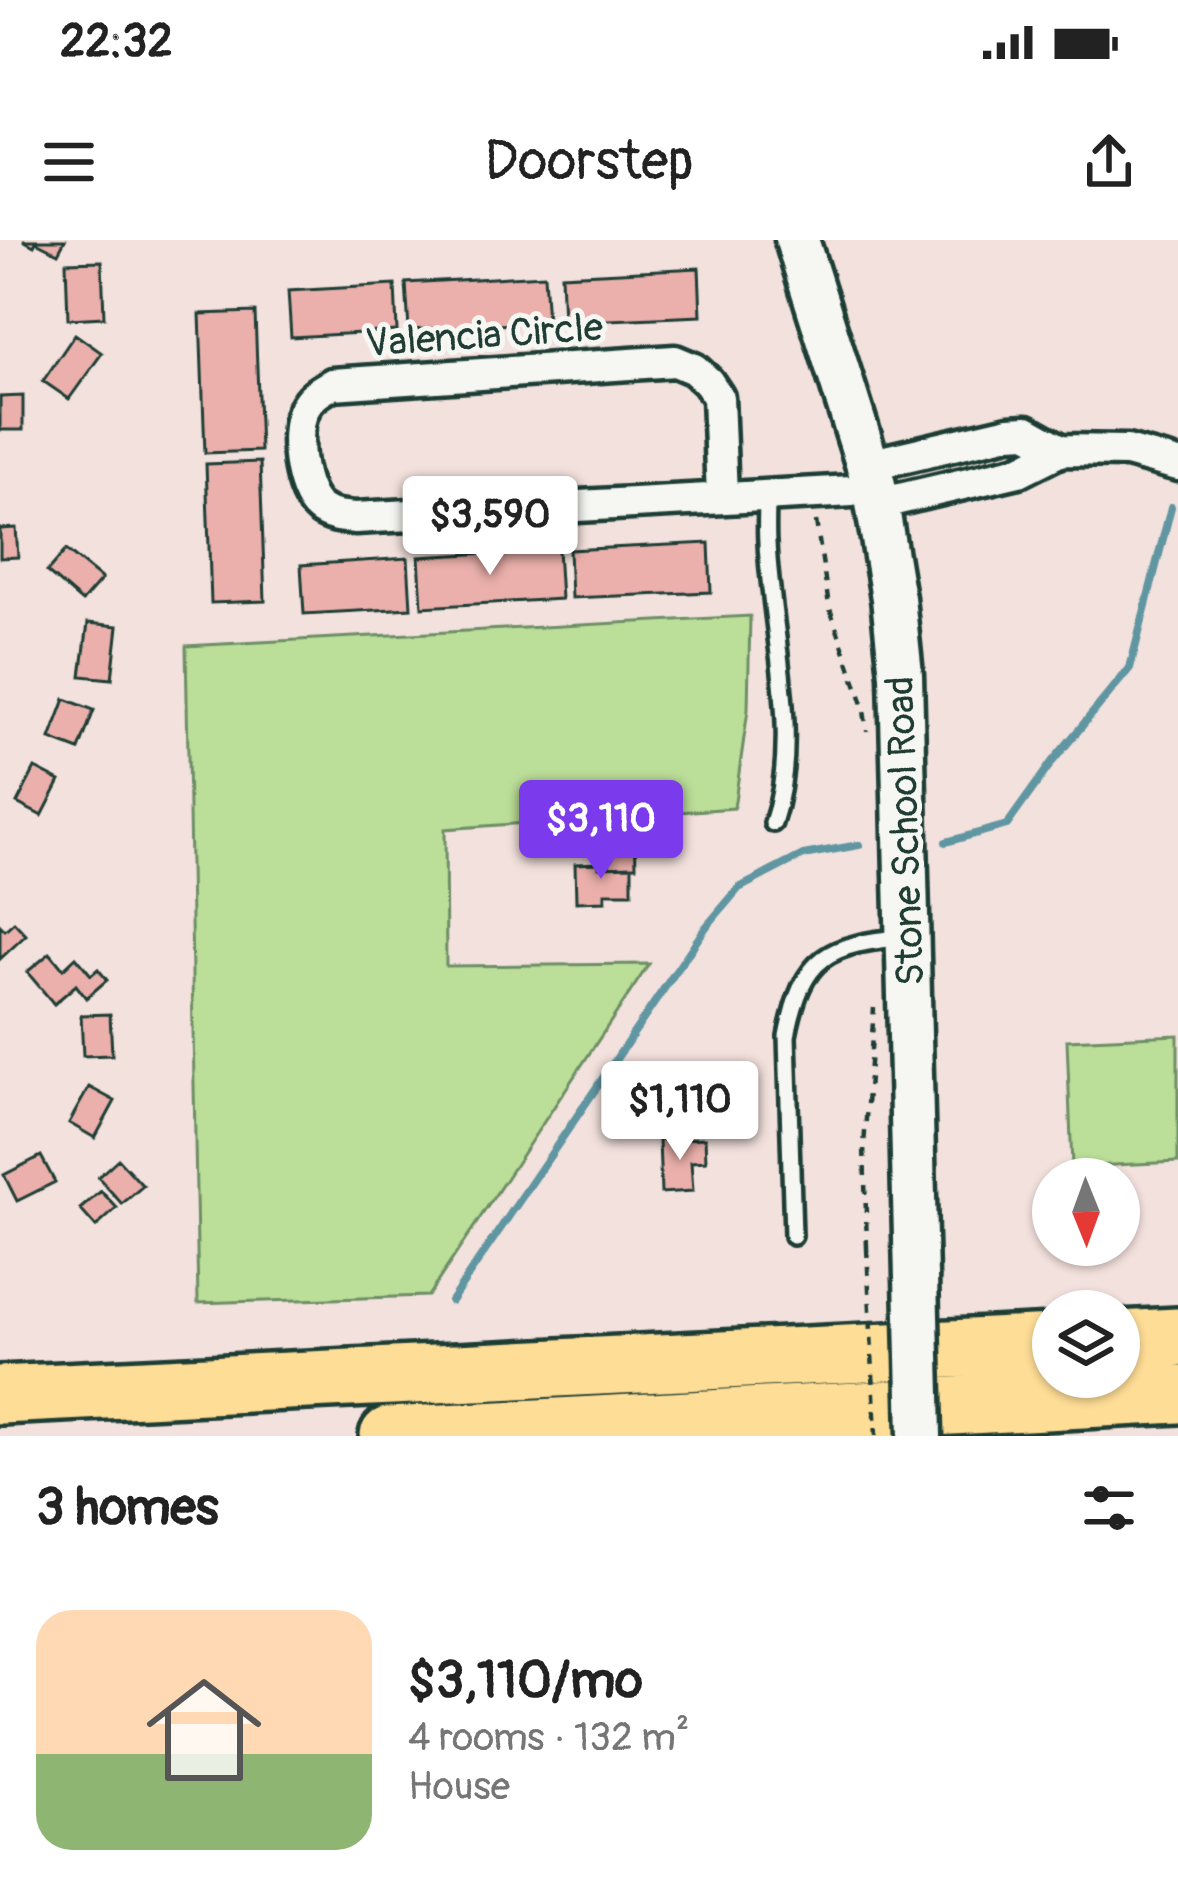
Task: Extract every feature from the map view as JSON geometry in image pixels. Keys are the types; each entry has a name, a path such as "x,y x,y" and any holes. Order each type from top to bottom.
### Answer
{"highway":[{"path":"1140,1339 1178,1337"},
{"path":"0,1395 1032,1345"},
{"path":"389,1436 1178,1394"}],"main road":[{"name":"Stone School Road","path":"797,240 873,485 901,675 920,1436"}],"street":[{"name":"Valencia Circle","path":"722,496 718,397 694,369 675,361 332,384 314,394 298,424 302,482 308,496 321,510 355,518 852,491 1009,432 1027,431 1061,450 1127,451 1178,465"}],"lane":[{"path":"767,496 784,723 782,796 773,823"},
{"path":"793,1236 787,1036 794,1004 810,971 829,952 906,938"}],"path":[{"path":"817,509 824,586 866,725"},
{"path":"874,1006 864,1146 875,1436"}],"green space":[{"path":"750,616 748,710 734,808 445,829 446,966 649,964 428,1296 198,1303 186,646"},
{"path":"1178,1035 1178,1162 1072,1158 1067,1040"}],"building":[{"path":"23,240 65,240 58,253"},
{"path":"102,261 104,317 68,319 66,262"},
{"path":"699,268 701,316 563,322 561,275"},
{"path":"544,275 547,322 409,330 406,283"},
{"path":"395,285 397,331 291,337 288,291"},
{"path":"255,312 260,451 205,453 200,314"},
{"path":"75,334 102,353 69,399 43,381"},
{"path":"23,396 23,430 0,430 0,397"},
{"path":"260,462 265,601 211,603 206,464"},
{"path":"16,528 18,557 0,558 0,529"},
{"path":"709,543 711,592 571,598 569,550"},
{"path":"558,549 561,599 422,607 419,557"},
{"path":"66,550 102,579 82,602 47,572"},
{"path":"408,558 411,608 304,614 301,565"},
{"path":"88,623 118,626 112,679 81,676"},
{"path":"65,699 94,710 79,750 50,739"},
{"path":"35,768 60,781 42,816 17,803"},
{"path":"598,832 635,832 636,866 599,867"},
{"path":"599,863 599,867 632,866 632,893 605,893 605,901 576,902 575,864"},
{"path":"14,922 26,935 0,959 0,925 5,930"},
{"path":"50,953 63,969 76,957 91,975 98,969 107,980 86,998 76,985 54,1004 27,972"},
{"path":"110,1014 112,1055 83,1056 81,1015"},
{"path":"89,1087 115,1101 95,1138 69,1123"},
{"path":"705,1138 706,1161 691,1162 693,1191 661,1193 659,1140"},
{"path":"41,1156 55,1182 17,1201 4,1175"},
{"path":"118,1159 143,1186 122,1204 98,1177"},
{"path":"101,1191 117,1208 96,1227 80,1209"}],"waterway":[{"path":"946,842 1007,825 1130,668 1171,507"},
{"path":"451,1301 706,927 739,888 803,855 859,845"}]}
